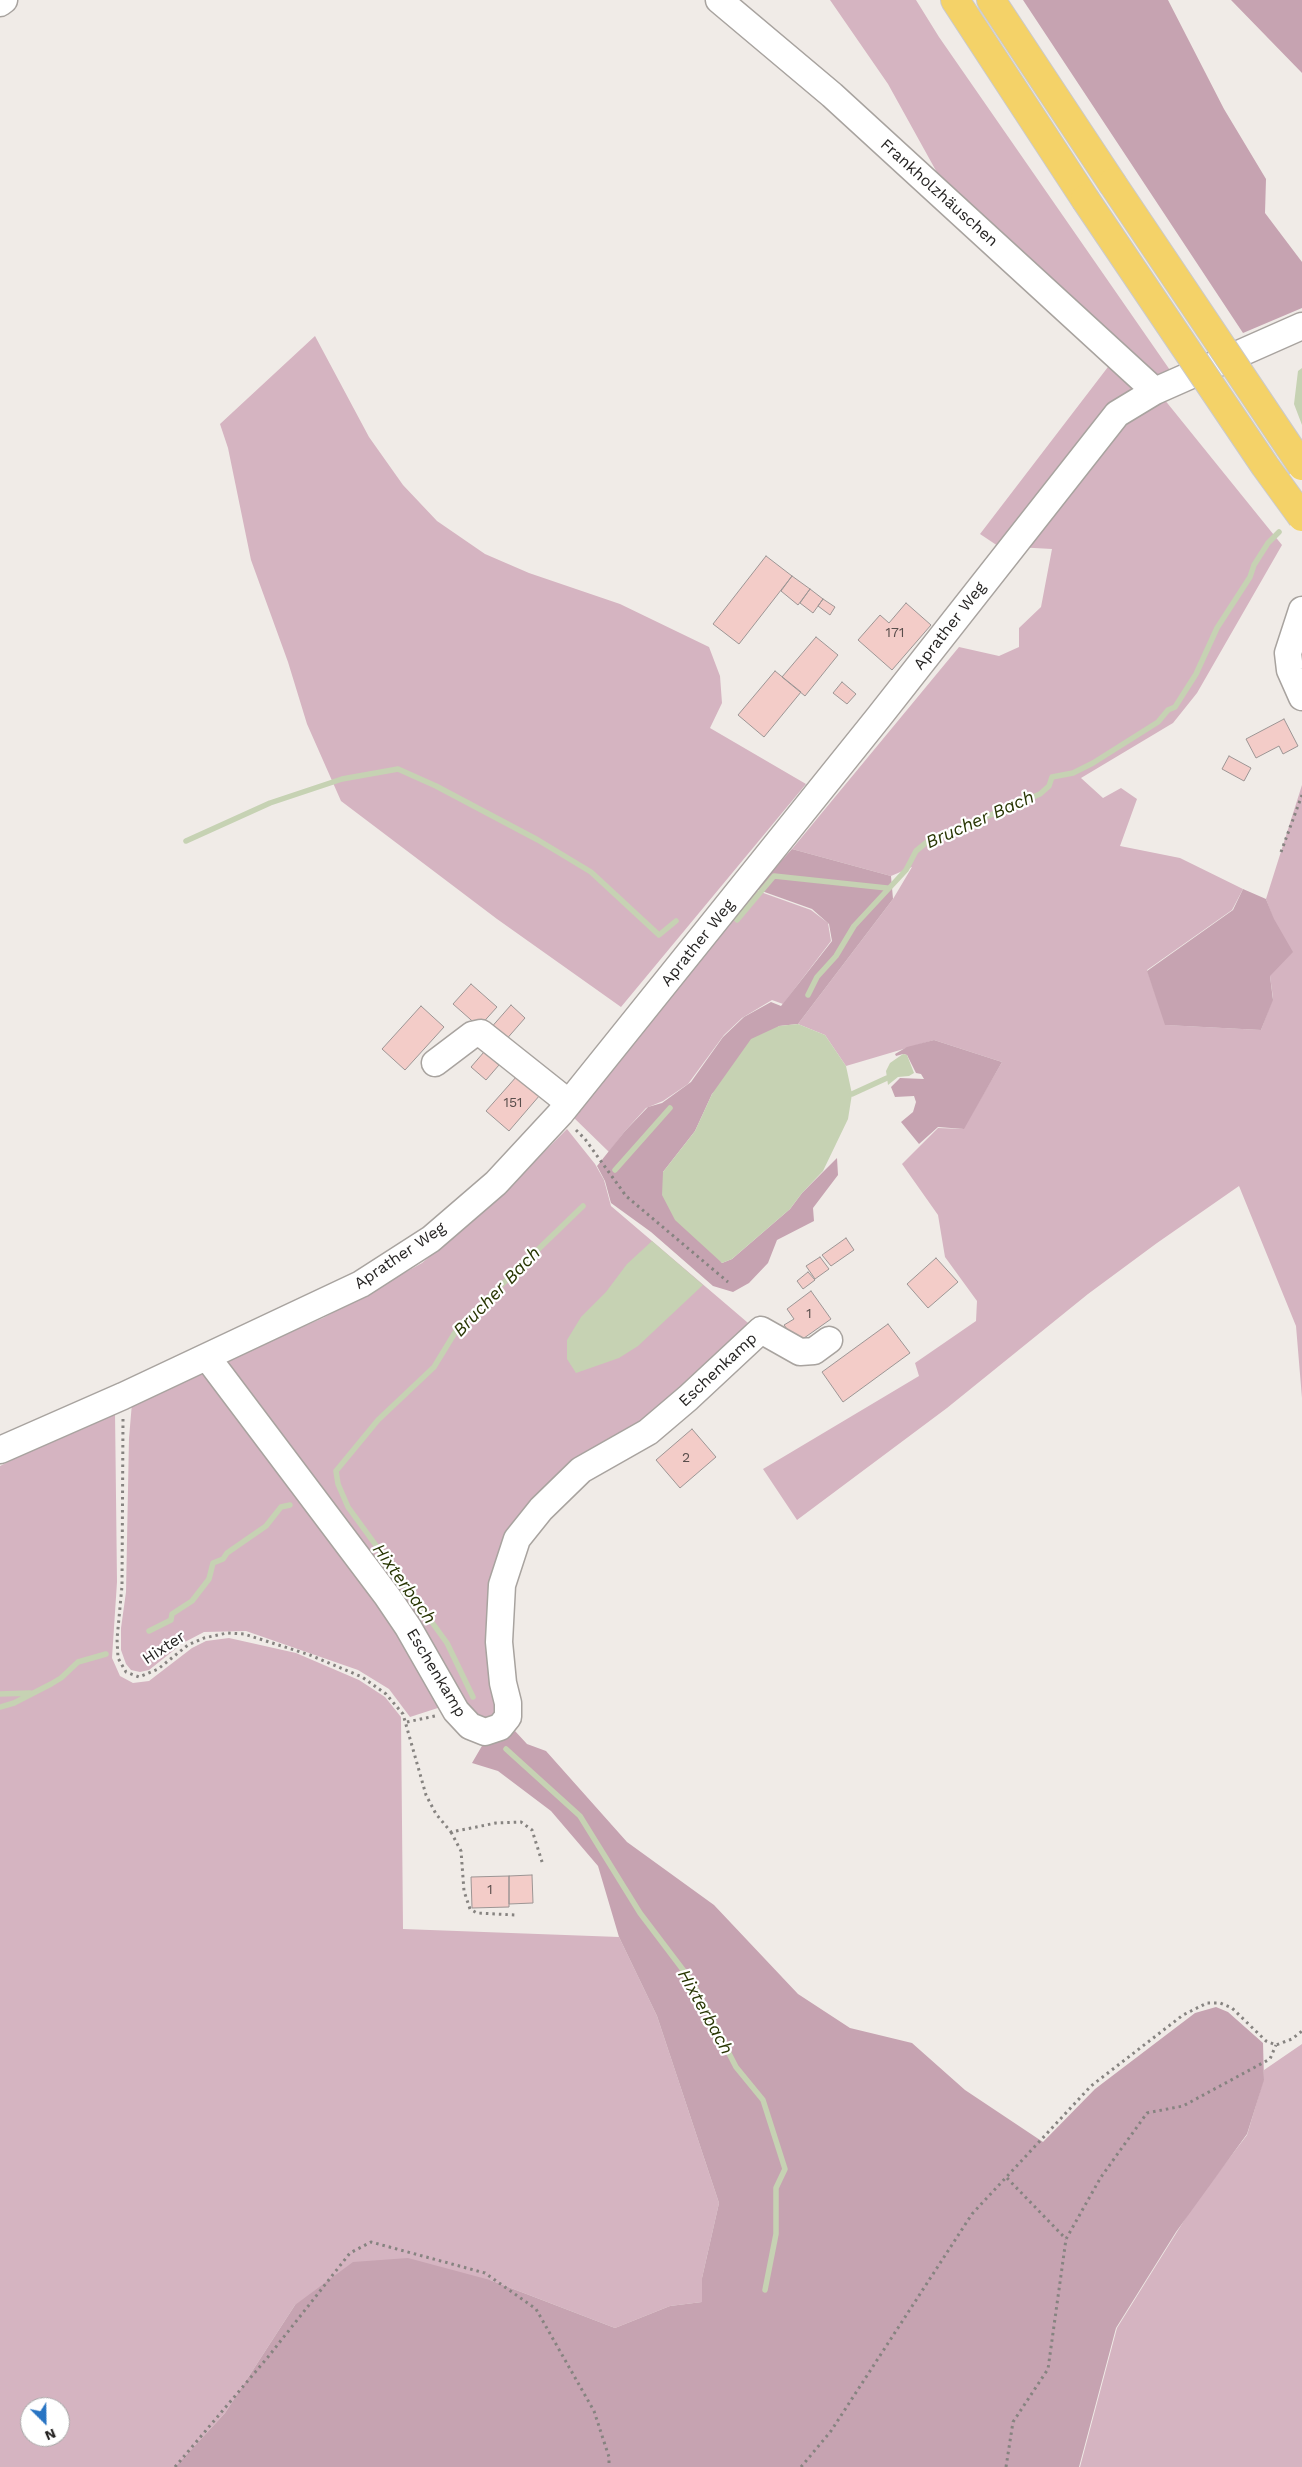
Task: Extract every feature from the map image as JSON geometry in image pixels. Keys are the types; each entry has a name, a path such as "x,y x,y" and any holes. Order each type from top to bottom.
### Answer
{"highway":[{"path":"955,0 1085,199 1265,466 1302,517"},
{"path":"992,0 1302,466"}],"street":[{"path":"0,3 4,0"},
{"name":"Frankholzhäuschen","path":"719,0 832,95 1154,391"},
{"name":"Aprather Weg","path":"0,1450 124,1396 361,1284 431,1239 496,1182 564,1109 878,718 1117,414 1154,391 1302,326"},
{"path":"1302,610 1289,642 1288,653 1290,670 1302,698"},
{"path":"435,1063 469,1037 481,1033 564,1109"},
{"name":"Eschenkamp","path":"207,1357 392,1604 432,1667 456,1711 470,1726 485,1732 500,1727 508,1717 500,1642 502,1585 517,1539 541,1509 581,1470 648,1432 688,1398 761,1330 800,1352 814,1351 828,1340"}],"path":[{"path":"1281,852 1302,794"},
{"path":"564,1109 626,1196 728,1282"},
{"name":"Hixter","path":"124,1396 122,1586 117,1639 118,1658 126,1672 139,1677 158,1669 188,1645 204,1638 227,1633 244,1634 310,1654 362,1677 386,1694 403,1714 426,1795 436,1814 451,1832 461,1851 464,1891 470,1909 477,1913 515,1915"},
{"path":"451,1832 496,1823 521,1822 532,1830 543,1865"},
{"path":"801,2467 831,2431 972,2214 1091,2086 1183,2015 1207,2003 1220,2003 1232,2008 1266,2041 1276,2045 1292,2039 1302,2031"},
{"path":"1006,2467 1013,2422 1048,2369 1066,2239 1101,2177 1148,2113 1183,2106 1270,2059 1276,2045"},
{"path":"1007,2178 1066,2239"},
{"path":"176,2467 268,2357 350,2253 371,2242 485,2272 536,2309 594,2411 609,2457 609,2467"}],"shaded area":[{"path":"830,0 916,0 939,37 1172,373 1164,399 1282,545 1197,693 1173,723 1081,778 1103,798 1121,788 1137,799 1120,846 1180,858 1243,889 1232,910 1147,970 1166,1025 1261,1030 1273,998 1270,976 1273,918 1266,899 1302,785 1302,1398 1296,1326 1239,1186 1088,1294 947,1408 797,1520 763,1469 919,1376 915,1363 976,1321 977,1301 945,1257 938,1215 902,1164 938,1128 963,1129 1002,1062 934,1040 846,1066 825,1035 798,1024 893,899 912,867 891,876 792,849 959,647 999,656 1019,647 1019,628 1041,607 1052,549 998,546 980,534 1111,363 950,196 888,84"},
{"path":"1023,0 1168,0 1224,109 1266,179 1265,213 1302,262 1302,308 1243,333"},
{"path":"1231,0 1302,0 1302,73"},
{"path":"315,336 369,437 403,485 437,521 485,554 529,573 620,604 709,647 720,676 722,703 710,728 806,784 621,1007 497,919 341,801 307,724 288,662 251,560 228,448 220,424"},
{"path":"1302,368 1302,425 1294,404 1298,371"},
{"path":"792,849 891,876 893,899 798,1024 779,1026 712,1094 695,1131 663,1172 722,1263 732,1259 790,1209 802,1193 837,1158 838,1175 813,1208 814,1221 777,1240 768,1263 749,1283 733,1292 713,1286 651,1232 611,1203 605,1181 597,1166 625,1131 648,1107 662,1103 691,1082 723,1037 744,1017 771,1002 781,1006 832,941 829,924 812,909 756,889"},
{"path":"1243,889 1266,899 1274,919 1293,952 1270,976 1273,1000 1261,1030 1165,1025 1147,971 1233,910"},
{"path":"755,890 811,910 828,923 831,941 783,1004 772,1000 742,1018 724,1035 688,1084 663,1101 646,1108 609,1152 571,1115"},
{"path":"798,1024 825,1035 846,1066 852,1094 848,1119 823,1171 790,1209 732,1259 722,1263 675,1220 662,1195 663,1172 695,1131 712,1094 751,1039 779,1026"},
{"path":"934,1040 1002,1062 964,1129 938,1127 919,1144 901,1122 913,1112 916,1102 914,1096 895,1097 891,1087 900,1078 924,1079 921,1074 916,1073 907,1055 896,1056 895,1054 907,1047"},
{"path":"903,1054 907,1055 914,1073 909,1076 898,1077 888,1085 886,1071 890,1063"},
{"path":"567,1129 595,1164 604,1180 611,1206 754,1328 509,1532 496,1715 481,1722 469,1715 218,1363 323,1318 422,1263 496,1200"},
{"path":"652,1241 703,1285 638,1346 619,1358 576,1373 567,1359 567,1340 581,1317 606,1292 627,1264"},
{"path":"206,1370 337,1540 444,1706 410,1717 389,1689 358,1670 246,1631 204,1632 183,1643 149,1670 140,1672 131,1670 126,1664 121,1650 121,1628 126,1592 129,1438 132,1403"},
{"path":"115,1411 117,1582 112,1658 120,1676 133,1683 149,1681 192,1648 206,1641 229,1638 296,1653 359,1680 385,1697 401,1717 403,1929 619,1937 657,2016 719,2203 702,2278 702,2302 670,2306 615,2328 490,2280 295,2305 225,2413 175,2467 0,2467 0,1466 72,1429"},
{"path":"515,1731 527,1744 546,1751 627,1842 714,1905 798,1994 850,2028 912,2043 965,2090 1043,2142 1095,2089 1195,2013 1216,2007 1228,2012 1263,2043 1264,2080 1247,2134 1176,2232 1116,2328 1079,2467 175,2467 225,2413 295,2305 353,2262 408,2258 490,2280 615,2328 670,2306 702,2302 702,2278 719,2203 657,2016 619,1937 598,1866 551,1811 498,1771 472,1763 486,1739"},
{"path":"1302,2044 1302,2467 1080,2467 1117,2328 1195,2203 1247,2135 1264,2078 1264,2070"}],"building":[{"path":"766,556 792,576 739,644 713,624"},
{"path":"792,576 810,589 798,605 781,591"},
{"path":"810,589 823,599 813,613 800,603"},
{"path":"823,599 835,607 830,615 818,606"},
{"path":"906,603 931,625 892,670 858,640 880,615 889,623"},
{"path":"816,637 838,655 805,696 782,677"},
{"path":"775,671 801,692 764,737 738,715"},
{"path":"842,682 856,694 847,704 833,693"},
{"path":"1284,719 1298,746 1283,754 1279,746 1256,758 1246,739"},
{"path":"1229,756 1251,768 1244,781 1222,769"},
{"path":"471,984 497,1007 479,1027 453,1004"},
{"path":"511,1005 525,1018 504,1042 489,1030"},
{"path":"421,1006 444,1027 405,1070 382,1049"},
{"path":"484,1052 499,1065 486,1080 471,1067"},
{"path":"517,1076 540,1095 509,1131 486,1111"},
{"path":"846,1238 854,1250 831,1266 822,1255"},
{"path":"820,1257 829,1269 815,1279 806,1266"},
{"path":"936,1258 958,1282 928,1308 907,1284"},
{"path":"808,1272 815,1280 803,1289 797,1281"},
{"path":"811,1291 831,1319 797,1343 784,1325 794,1319 787,1309"},
{"path":"888,1324 910,1353 843,1402 822,1372"},
{"path":"692,1429 716,1457 680,1488 656,1460"},
{"path":"532,1875 533,1903 509,1904 509,1876"},
{"path":"509,1876 509,1907 472,1908 471,1877"}],"waterway":[{"name":"Brucher Bach","path":"808,995 817,977 836,956 854,926 906,870 916,851 927,842 1040,794 1049,786 1052,777 1073,773 1093,763 1158,722 1168,710 1175,707 1196,674 1217,628 1250,577 1254,565 1268,543 1279,532"},
{"path":"186,841 270,803 342,779 398,769 436,786 538,840 591,872 659,935 676,921"},
{"path":"737,920 774,876 887,888"},
{"path":"852,1094 887,1078"},
{"name":"Brucher Bach","path":"615,1170 670,1108"},
{"name":"Brucher Bach","path":"473,1697 447,1643 348,1507 338,1484 336,1471 378,1420 434,1367 459,1326 583,1206"},
{"name":"Brucher Bach","path":"149,1631 171,1620 172,1614 192,1601 209,1579 213,1563 223,1559 227,1553 266,1526 281,1507 290,1505"},
{"name":"Brucher Bach","path":"0,1707 14,1703 51,1684 61,1678 78,1662 106,1654"},
{"name":"Brucher Bach","path":"0,1694 30,1693"},
{"name":"Hixterbach","path":"506,1749 580,1816 640,1913 693,1983 736,2067 763,2100 785,2169 776,2188 776,2234 765,2290"}]}
